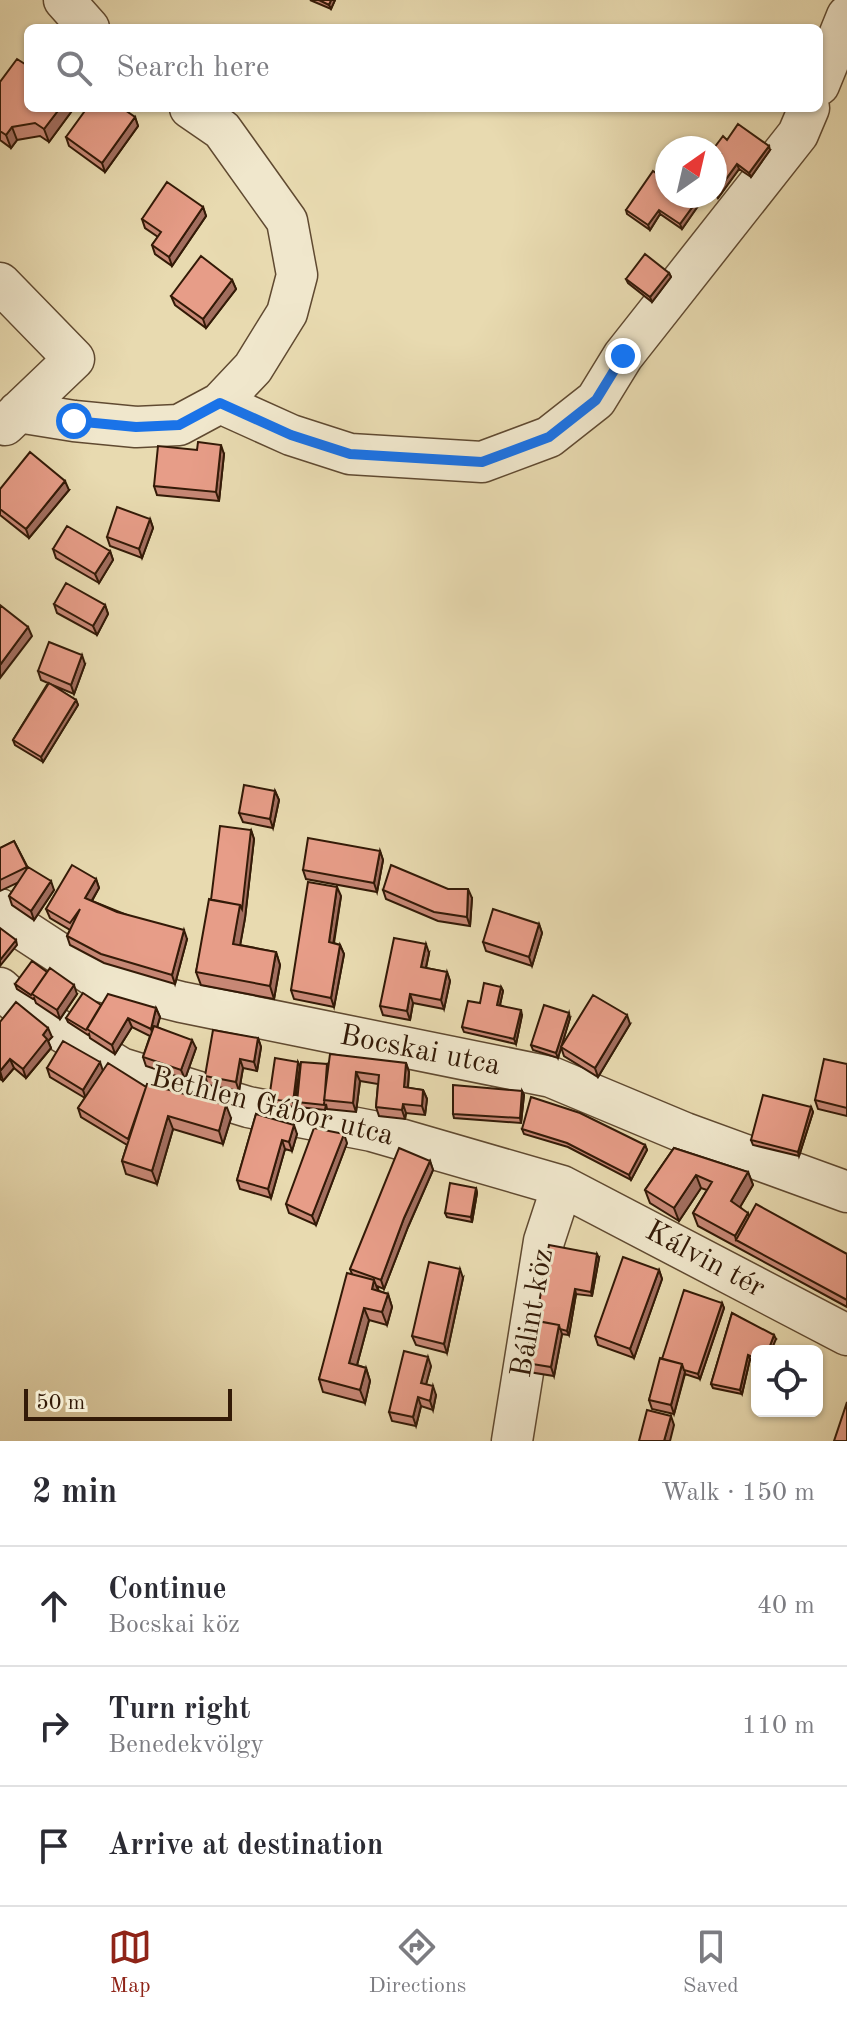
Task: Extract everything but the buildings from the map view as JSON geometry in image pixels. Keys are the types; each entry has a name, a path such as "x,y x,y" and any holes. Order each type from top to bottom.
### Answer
{"street":[{"path":"64,0 85,24"},
{"path":"823,75 847,16"},
{"path":"9,421 179,425 220,403 253,368 287,313 297,275 287,221 222,130 196,112"},
{"path":"220,403 291,435 350,454 482,462 549,437 596,400 623,356 798,134 807,112"},
{"path":"0,283 74,359 9,421"},
{"name":"Bocskai utca","path":"0,909 16,925 103,982 181,1002 551,1077 685,1133 847,1192"},
{"name":"Bethlen Gábor utca","path":"0,988 20,1006 121,1068 248,1107 372,1131 562,1186"},
{"name":"Kálvin tér","path":"562,1186 847,1335"},
{"name":"Bálint köz","path":"512,1441 544,1241 562,1186"}],"route":[{"path":"74,421 136,427 179,425 220,403 291,435 350,454 482,462 549,437 596,400 623,356"}]}
